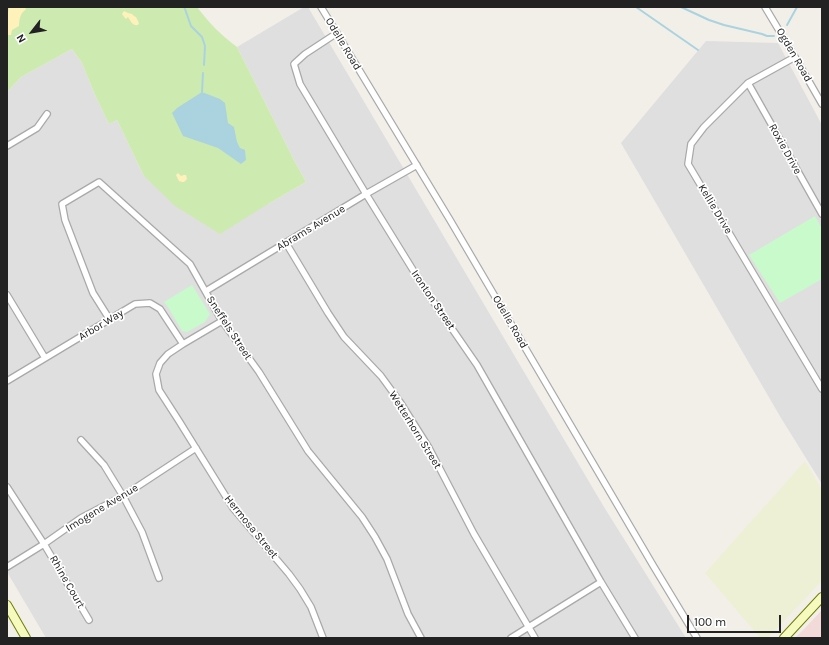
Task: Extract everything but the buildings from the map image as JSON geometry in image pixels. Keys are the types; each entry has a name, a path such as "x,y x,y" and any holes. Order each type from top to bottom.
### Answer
{"street":[{"name":"Odelle Road","path":"321,7 450,220 697,638"},
{"name":"Ogden Road","path":"765,7 822,104"},
{"name":"Ironton Street","path":"337,33 305,54 294,64 300,84 426,291 477,365 601,582 635,638"},
{"name":"Kellie Drive","path":"795,57 748,84 704,127 691,144 688,164 822,388"},
{"name":"Roxie Drive","path":"748,84 822,214"},
{"path":"7,146 37,128 47,114"},
{"name":"Abrams Avenue","path":"206,291 366,194 417,165"},
{"name":"Sneffels Street","path":"110,320 93,293 65,220 62,204 99,182 190,264 222,321 259,372 308,451 362,517 375,536 387,559 408,614 422,638"},
{"name":"Wetterhorn Street","path":"286,243 344,337 380,376 400,402 429,448 474,534 535,638"},
{"path":"7,295 44,358"},
{"name":"Arbor Way","path":"7,381 135,304 150,303 160,309 183,344"},
{"path":"183,344 222,321"},
{"name":"Hermosa Street","path":"183,344 168,354 160,363 156,374 159,390 233,508 300,589 311,607 323,638"},
{"path":"81,440 104,465 124,496 142,532 159,578"},
{"name":"Imogene Avenue","path":"7,567 44,544 81,518 124,496 196,448"},
{"name":"Rhine Court","path":"7,487 44,544 89,620"},
{"path":"511,638 601,582"},
{"path":"784,638 822,597"},
{"path":"7,605 26,638"}],"shaded area":[{"path":"304,7 308,7 604,507 686,638 46,638 7,572 7,92 21,77 72,49 82,63 109,124 117,120 144,176 268,204 306,182 237,47"},
{"path":"706,41 778,43 822,125 822,484 781,418 621,143"},
{"path":"822,610 822,638 795,638 806,627"}],"green space":[{"path":"7,7 197,7 216,29 237,47 306,182 220,234 175,206 144,176 117,120 109,124 82,63 72,49 21,77 7,92"},
{"path":"815,216 822,229 822,279 780,303 749,255"},
{"path":"192,285 210,314 205,322 187,332 182,331 164,302"},
{"path":"805,461 822,490 822,581 768,638 760,638 705,573"}],"sand":[{"path":"9,7 26,7 26,10 20,16 19,26 12,30 11,35 7,35 7,19"},
{"path":"124,11 136,17 139,23 138,25 133,24 128,17 126,19 125,18 122,14"},
{"path":"178,173 181,176 186,175 187,179 184,182 179,181 176,175"}],"water":[{"path":"202,92 220,99 225,103 228,123 234,127 237,142 240,148 245,150 246,160 241,164 218,148 183,136 172,113 177,108"}],"waterway":[{"path":"184,7 191,26 202,37 205,46 204,65"},
{"path":"636,7 698,50"},
{"path":"681,7 724,25 767,36 774,36"},
{"path":"787,25 797,7"},
{"path":"202,92 203,73"}]}
